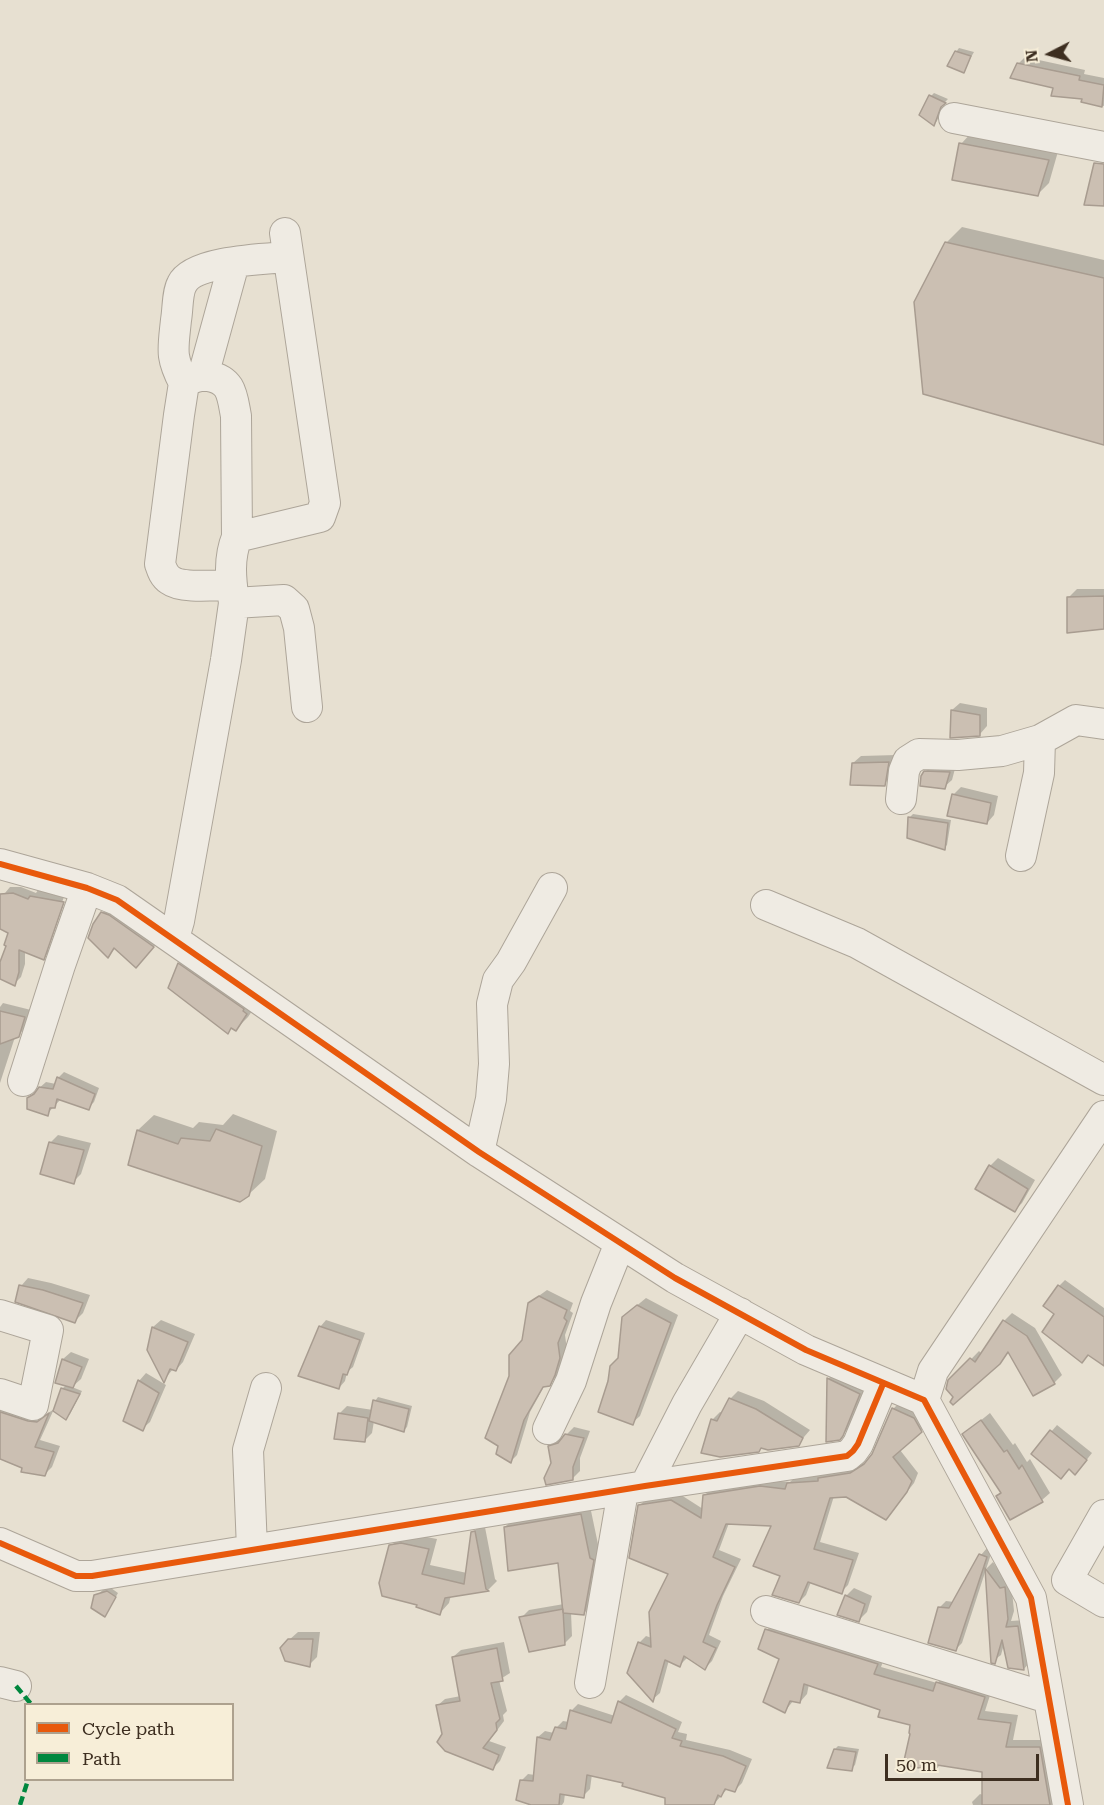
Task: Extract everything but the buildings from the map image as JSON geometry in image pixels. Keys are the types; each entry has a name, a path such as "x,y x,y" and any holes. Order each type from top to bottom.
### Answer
{"street":[{"path":"954,118 1104,147"},
{"path":"174,938 226,660 233,594 231,551 237,537 236,416 232,398 227,385 219,378 194,379 175,364 172,350 180,286 187,276 203,269 234,263 286,245 325,503 320,517 237,537"},
{"path":"234,263 194,379 179,415 160,564 164,574 171,582 233,594 284,600 294,609 299,628 307,707"},
{"path":"901,800 904,771 908,760 919,754 958,755 1002,751 1040,740 1076,720 1104,724"},
{"path":"1021,856 1039,773 1040,740"},
{"path":"0,864 87,888 117,900 479,1152 675,1278 806,1350 924,1400 1031,1598 1068,1805"},
{"path":"23,1081 87,888"},
{"path":"479,1152 491,1099 494,1064 492,1004 498,980 511,962 552,888"},
{"path":"766,905 857,943 1104,1080"},
{"path":"924,1400 933,1371 1104,1116"},
{"path":"548,1428 571,1381 596,1303 620,1243"},
{"path":"590,1683 634,1489 740,1313"},
{"path":"0,1315 48,1330 33,1405 0,1394"},
{"path":"0,1543 76,1576 84,1576 847,1456 858,1444 883,1384"},
{"path":"252,1549 248,1450 267,1388"},
{"path":"1031,1598 1067,1580 1104,1515"},
{"path":"1067,1580 1104,1602"},
{"path":"766,1611 1048,1698"}],"marked path":[{"path":"16,1686 30,1703"},
{"path":"20,1805 28,1781"}],"cycle path":[{"path":"0,864 87,888 117,900 479,1152 675,1278 806,1350 924,1400 1031,1598 1068,1805"},
{"path":"0,1543 76,1576 92,1576 645,1486 847,1456 858,1444 883,1384"}]}
